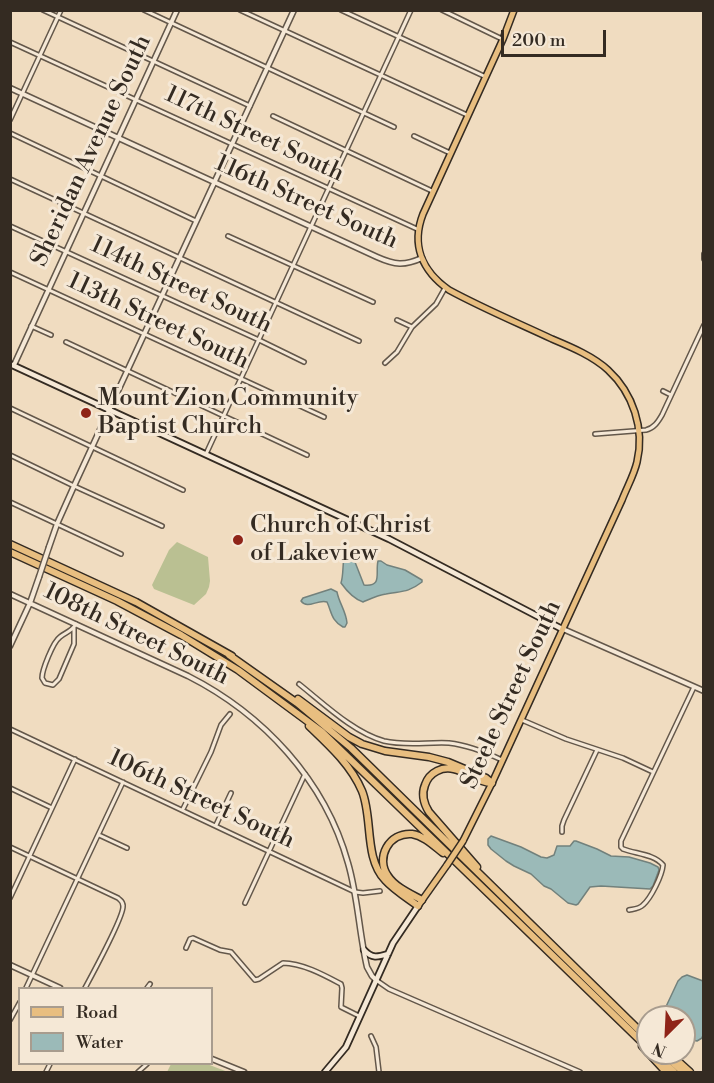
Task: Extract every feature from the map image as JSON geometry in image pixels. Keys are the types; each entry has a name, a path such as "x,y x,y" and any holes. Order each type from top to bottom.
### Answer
{"highway":[{"path":"10,544 136,602 267,677 362,744 385,751 439,759 486,778 492,783"},
{"path":"10,552 181,635 238,670 322,732 491,890"},
{"path":"229,655 297,703 351,748 636,1034"},
{"path":"292,709 326,742 352,773 364,800 376,867 387,882 420,903"},
{"path":"491,890 488,879 429,812 423,795 425,784 430,776 442,769 456,769 485,783 492,783"},
{"path":"420,903 392,882 384,869 382,858 385,849 390,842 400,836 411,834 424,839 443,853 476,884 491,890"},
{"path":"632,1029 636,1031"},
{"path":"632,1029 646,1052 666,1072"}],"main road":[{"path":"422,258 417,229 514,10"},
{"name":"116th Street South","path":"422,258 429,272 445,288 576,350 602,365 614,376 627,394 634,408 639,431"},
{"path":"12,366 404,546 562,629"},
{"name":"Steele Street South","path":"326,1072 346,1047 396,937 463,841 492,783 633,473 638,452 639,431"},
{"path":"364,950 370,956 375,957 388,954"}],"street":[{"path":"43,10 250,106"},
{"path":"10,120 61,10"},
{"path":"144,10 394,127"},
{"name":"Sheridan Avenue South","path":"12,366 177,10"},
{"path":"240,10 468,115"},
{"path":"10,646 30,603 57,524 294,10"},
{"path":"341,10 486,76"},
{"path":"206,454 411,10"},
{"path":"442,10 503,39"},
{"name":"117th Street South","path":"10,42 417,229"},
{"name":"116th Street South","path":"10,88 392,263 407,264 422,258"},
{"path":"273,116 432,191"},
{"path":"10,133 197,221"},
{"path":"414,136 450,153"},
{"path":"10,179 359,341"},
{"name":"114th Street South","path":"10,226 304,362"},
{"path":"228,236 373,302"},
{"path":"704,254 704,259"},
{"name":"113th Street South","path":"10,272 324,417"},
{"path":"385,363 397,352 412,327 429,312 445,288"},
{"path":"397,320 412,327"},
{"path":"595,434 648,430 656,424 704,325"},
{"path":"31,326 51,335"},
{"path":"66,342 307,455"},
{"path":"663,391 671,395"},
{"path":"10,408 183,490"},
{"path":"10,455 162,526"},
{"path":"10,502 121,554"},
{"name":"108th Street South","path":"10,594 200,682 244,711 283,747 305,774 322,801 341,842 355,892 367,967 376,980"},
{"path":"75,626 73,647 58,679 50,685 43,680 42,673 57,640 75,626"},
{"path":"562,629 704,691"},
{"path":"298,684 354,727 377,739 399,744 459,744 476,748 502,760"},
{"path":"629,910 644,904 663,868 657,860 621,848 622,838 694,687"},
{"path":"183,810 211,752 221,725 230,714"},
{"path":"521,719 554,735 623,758 653,772"},
{"name":"106th Street South","path":"10,729 355,892 380,891"},
{"path":"562,832 564,820 597,750"},
{"path":"10,898 75,759"},
{"path":"245,903 305,774"},
{"path":"26,987 123,782"},
{"path":"10,788 53,808"},
{"path":"216,825 231,793"},
{"path":"99,835 127,848"},
{"path":"10,847 118,898 123,904 118,922 86,987"},
{"path":"186,948 190,939 193,938 220,950 231,952 255,980 284,963 308,969 340,984 342,988 341,1006 361,1017"},
{"path":"10,965 58,987"},
{"path":"376,980 389,989 580,1072"},
{"path":"10,1020 18,1006"},
{"path":"371,1036 376,1047 379,1072"},
{"path":"213,1059 244,1072"}],"green space":[{"path":"177,542 208,557 209,587 206,594 194,605 154,589 152,585 169,550"},
{"path":"170,1065 210,1065 228,1072 167,1072"}],"water":[{"path":"345,553 353,557 364,585 374,584 376,581 378,561 405,570 422,582 408,590 380,595 363,602 353,597 341,583"},
{"path":"331,589 337,592 347,623 345,627 334,619 327,602 307,605 301,601 303,598"},
{"path":"491,836 547,858 554,855 557,846 570,846 576,841 611,856 629,857 650,863 659,870 650,889 590,887 576,905 568,903 531,874 506,861 491,849 488,839"},
{"path":"687,975 703,981 703,1035 697,1041 696,1005 667,1005 682,977"}],"place":[{"name":"Mount Zion Community Baptist Church","path":"86,413"},
{"name":"Church of Christ of Lakeview","path":"238,540"}]}
